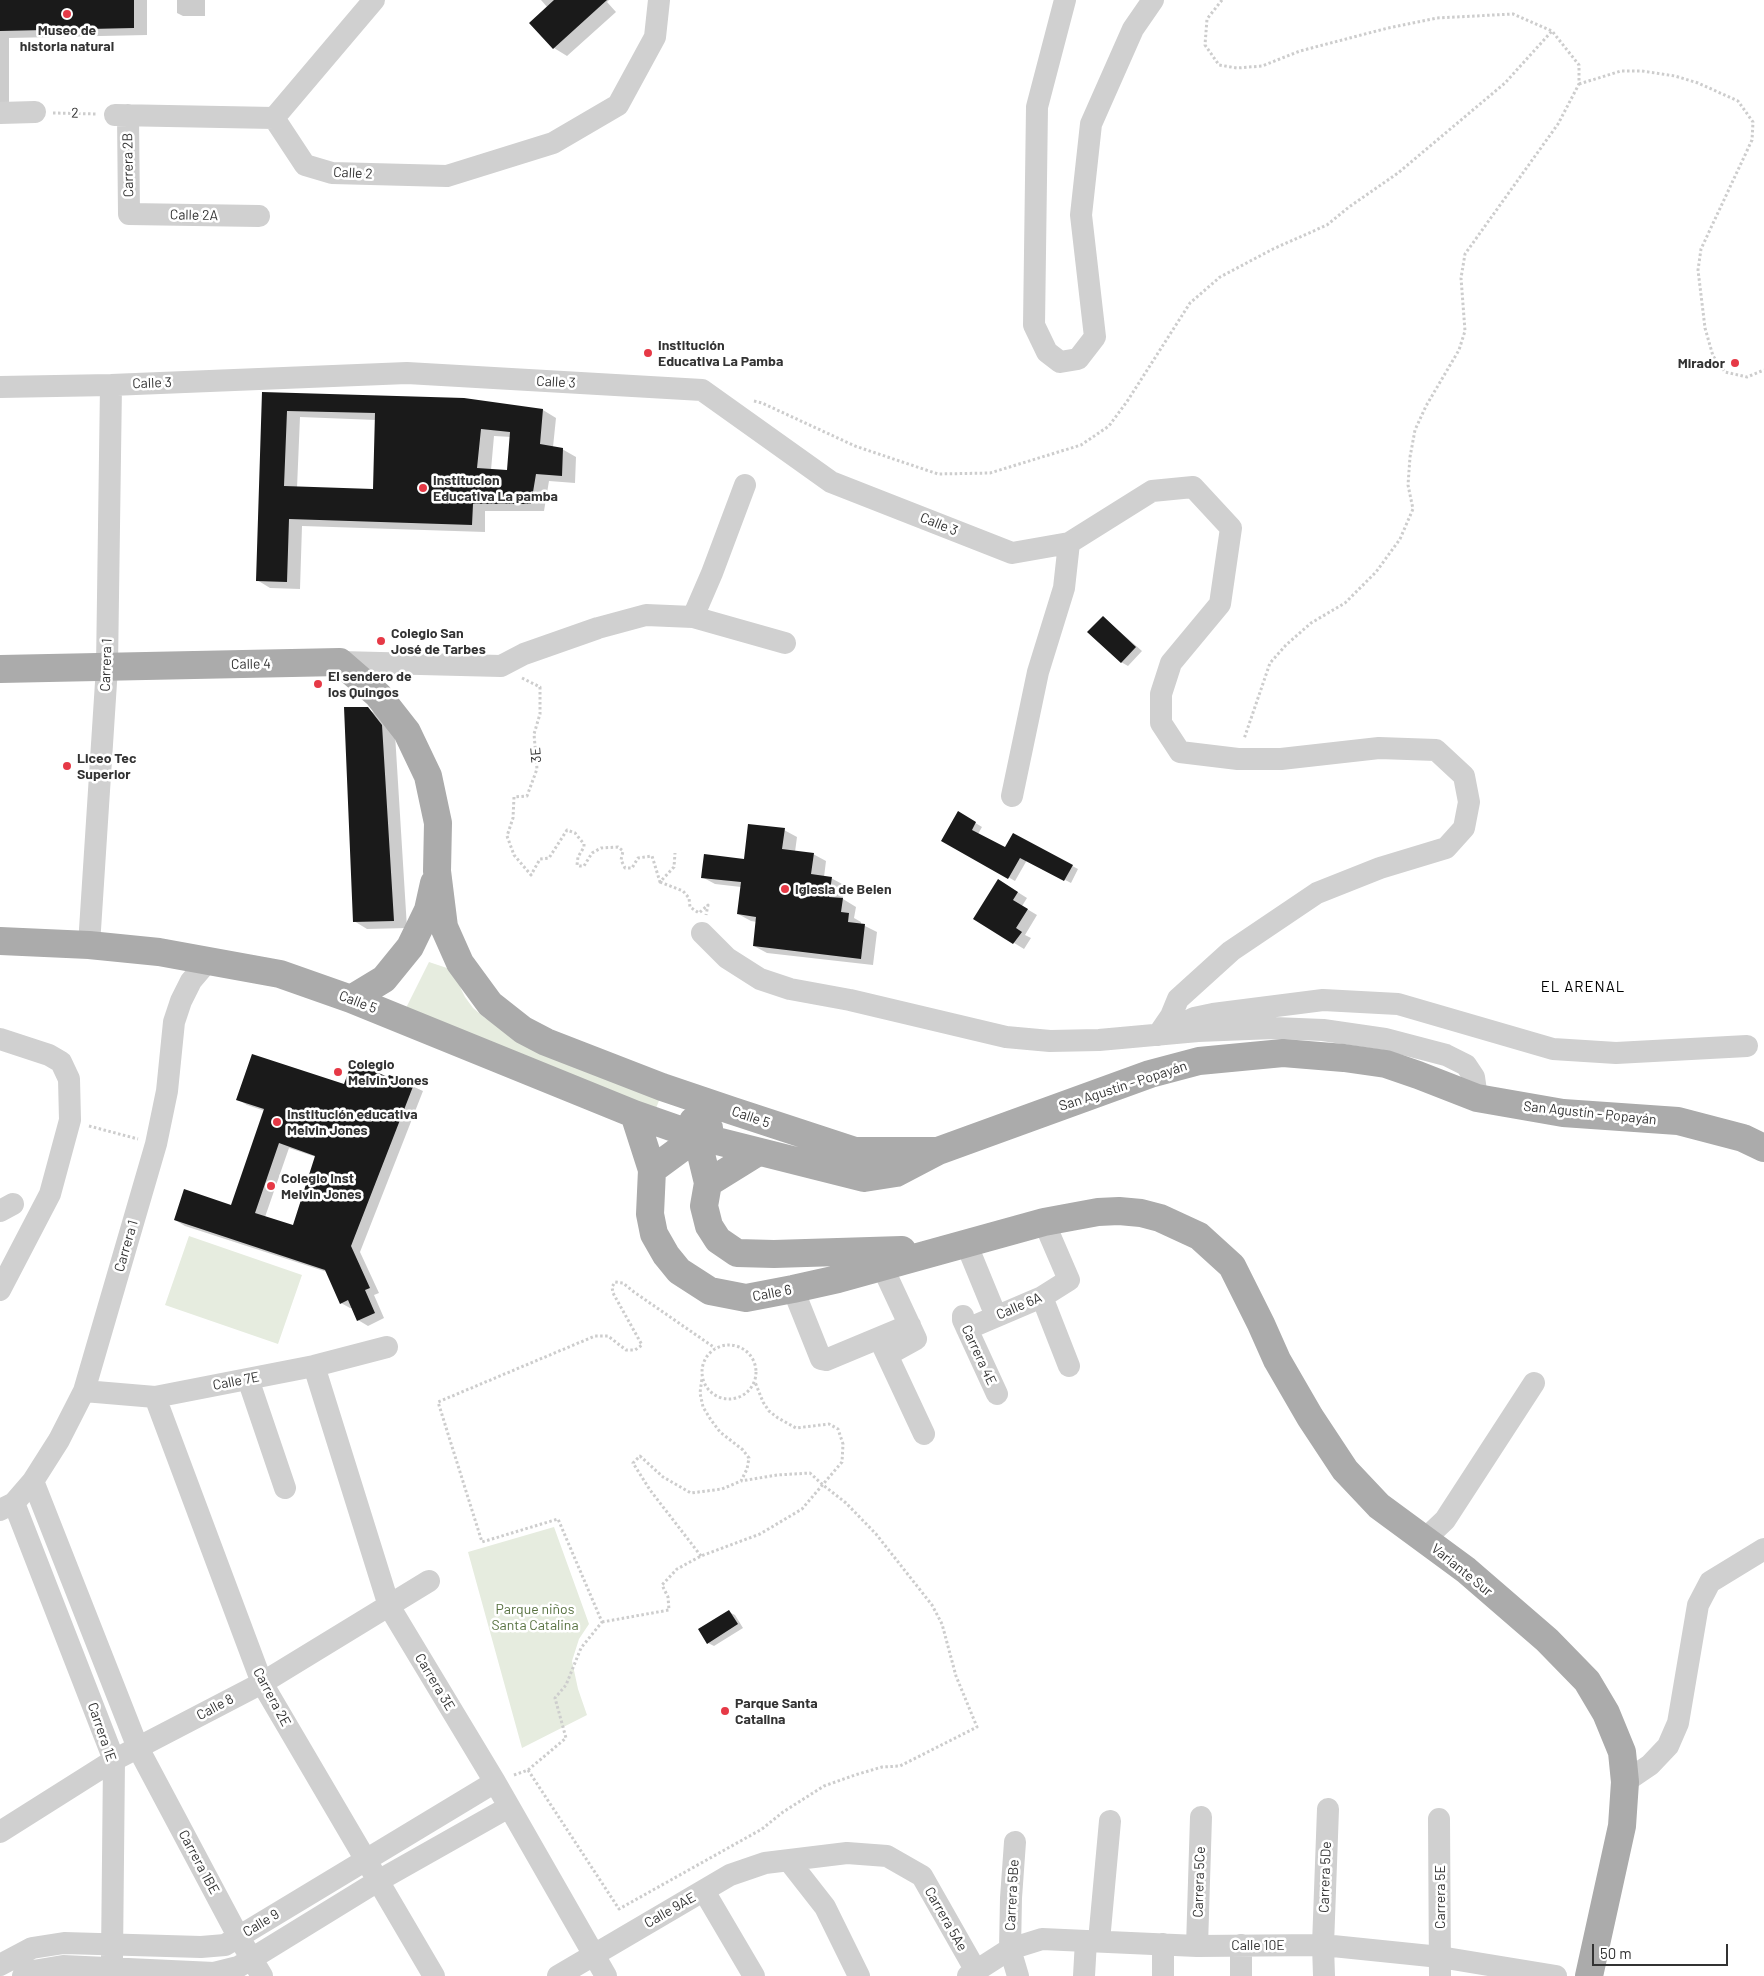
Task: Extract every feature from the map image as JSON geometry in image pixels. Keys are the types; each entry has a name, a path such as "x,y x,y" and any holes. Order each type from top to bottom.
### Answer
{"main road":[{"name":"Calle 4","path":"0,669 340,662"},
{"path":"340,662 378,695 407,732 428,776 438,823 437,871 428,910 410,947 384,979 351,999"},
{"name":"Calle 5","path":"437,871 444,927 460,963 490,1004 523,1030 546,1042 662,1087 855,1151 938,1151"},
{"name":"Calle 5","path":"0,942 88,945 160,952 280,974 351,999 634,1114 697,1136"},
{"name":"San Agustín - Popayán","path":"697,1136 864,1178 896,1173 938,1151 1150,1074 1199,1061 1283,1053 1344,1058 1386,1064 1477,1098 1563,1113 1678,1121 1743,1138 1764,1148"},
{"name":"Calle 6","path":"687,1094 708,1182 704,1206 709,1226 718,1240 737,1253 774,1254 956,1246"},
{"path":"652,1170 733,1111"},
{"name":"Calle 6","path":"634,1114 652,1170 650,1214 654,1234 666,1255 679,1271 710,1291 746,1298 794,1290 1044,1222 1098,1212 1119,1210 1160,1218"},
{"path":"708,1182 758,1152"},
{"name":"Variante Sur","path":"1160,1218 1199,1236 1232,1266 1277,1360 1310,1417 1345,1470 1379,1506 1466,1570 1547,1640 1587,1681 1606,1713 1622,1752 1625,1782 1622,1826 1589,1976"}],"street":[{"path":"121,115 274,118 374,0"},
{"name":"Calle 2","path":"274,118 305,165 332,173 447,176 553,143 618,105 655,37 659,0"},
{"path":"1065,0 1037,107 1034,306 1034,326 1047,352 1060,362 1078,359 1095,337 1081,215 1091,124 1134,29 1153,0"},
{"path":"0,113 35,112"},
{"name":"Carrera 2B","path":"121,115 129,214"},
{"name":"Calle 2A","path":"129,214 259,216"},
{"name":"Calle 3","path":"0,387 111,385 407,374 702,390 831,482 1012,553 1069,543"},
{"name":"Carrera 1","path":"88,945 107,667 111,385"},
{"path":"693,617 745,486"},
{"path":"1012,796 1038,672 1064,588 1069,543 1152,491 1193,487 1231,528 1220,604 1171,663 1162,694 1161,723 1180,752 1238,759 1281,759 1379,748 1436,750 1464,776 1469,802 1464,828 1446,848 1380,868 1317,893 1224,958 1178,999 1171,1016 1158,1035"},
{"path":"501,666 524,654 598,628 646,615 693,617 785,643"},
{"name":"Calle 4","path":"340,662 501,666"},
{"path":"702,933 727,958 736,964 760,979 790,990 850,1000 1006,1037 1050,1042 1098,1040 1198,1031 1274,1028 1323,1030 1378,1038 1446,1055 1466,1065 1474,1077 1477,1098"},
{"name":"Carrera 1","path":"7,1507 33,1481 59,1440 84,1391 156,1144 167,1091 174,1022 181,1001 191,982 208,961"},
{"path":"1158,1035 1194,1018 1323,1000 1398,1004 1553,1049 1616,1053 1747,1046"},
{"path":"0,1039 50,1055 61,1062 69,1079 70,1120 50,1194 0,1290"},
{"name":"Calle 6A","path":"965,1323 994,1309 1042,1297 1069,1280 1044,1222"},
{"path":"956,1246 994,1309"},
{"path":"794,1290 821,1359 826,1360 884,1347 913,1332 882,1266"},
{"path":"1042,1297 1069,1366"},
{"name":"Carrera 4E","path":"965,1323 997,1394"},
{"name":"Calle 7E","path":"84,1391 155,1397 314,1366 387,1347"},
{"path":"884,1347 924,1434"},
{"name":"Carrera 3E","path":"314,1366 390,1606 495,1782 606,1976"},
{"path":"248,1379 285,1488"},
{"path":"1424,1540 1445,1520 1534,1382"},
{"name":"Carrera 2E","path":"155,1397 262,1683 434,1976"},
{"name":"Carrera 1E","path":"33,1481 138,1748"},
{"name":"Carrera 1E","path":"7,1507 114,1760 112,1973"},
{"path":"1625,1782 1650,1765 1668,1746 1678,1724 1698,1605 1710,1582 1764,1549"},
{"name":"Calle 8","path":"0,1832 114,1760 262,1683 429,1581"},
{"name":"Carrera 1BE","path":"138,1748 238,1936 248,1969"},
{"name":"Calle 9","path":"0,1965 32,1948 64,1943 202,1947 225,1945 495,1782"},
{"name":"Calle 9","path":"23,1976 33,1971 63,1966 112,1973 214,1973 248,1969 378,1881 509,1807"},
{"name":"Carrera 5De","path":"1324,1976 1323,1945 1328,1809"},
{"name":"Carrera 5Ce","path":"1197,1946 1201,1817"},
{"name":"Carrera 5E","path":"1439,1819 1440,1966"},
{"path":"1084,1976 1092,1941 1110,1821"},
{"name":"Carrera 5Be","path":"1010,1949 1015,1842"},
{"name":"Calle 9AE","path":"558,1976 730,1875 765,1863 847,1854 886,1856"},
{"name":"Carrera 5Ae","path":"886,1856 922,1876 972,1974"},
{"path":"789,1861 825,1907 859,1976"},
{"path":"704,1891 745,1973"},
{"name":"Calle 10E","path":"972,1974 1010,1949 1042,1939 1197,1946 1323,1945 1440,1966 1556,1976"},
{"path":"1163,1944 1163,1976"},
{"path":"1241,1945 1241,1976"},
{"path":"1010,1949 1018,1976"}],"path":[{"path":"1222,0 1207,19 1205,45 1219,65 1237,68 1262,66 1309,49 1388,28 1437,18 1512,14 1552,30 1579,65 1580,84 1558,124 1465,254 1461,278 1465,330 1459,350 1426,406 1415,430 1410,457 1408,485 1412,510 1400,539 1376,572 1345,603 1311,623 1286,645 1270,663 1238,759"},
{"path":"752,401 762,403 856,446 938,474 990,473 1081,446 1109,426 1190,304 1220,277 1272,249 1327,225 1349,207 1398,174 1505,83 1552,30"},
{"path":"1580,84 1621,72 1642,71 1675,76 1698,83 1738,101 1752,122 1752,140 1701,250 1698,270 1705,328 1713,356 1725,372 1747,377 1764,370"},
{"name":"2","path":"35,112 121,115"},
{"name":"3E","path":"501,666 540,687 540,714 534,734 537,769 527,796 514,797 513,818 506,836 514,855 530,875 540,859 549,858 567,830 575,833 584,844 578,857 577,865 584,866 592,854 601,848 618,847 623,851 621,860 625,868 632,868 638,858 652,856 660,882"},
{"path":"675,853 674,867 660,882 683,892 689,898 690,907 699,913 708,906 702,933"},
{"path":"70,1120 156,1144"},
{"path":"602,1622 558,1519 482,1542 438,1402 595,1336 608,1336 626,1350 635,1350 642,1345 613,1292 612,1286 615,1282 623,1282 634,1292 715,1348"},
{"path":"702,1378 707,1389 722,1399 743,1396 755,1382 757,1367 747,1351 731,1344 715,1348 704,1362 700,1393 703,1407 720,1432 743,1450 749,1458 747,1469 741,1481"},
{"path":"495,1782 528,1770 566,1738 555,1698 566,1685 580,1648 602,1622 670,1610 668,1597 662,1584 677,1569 701,1556 769,1529 802,1509 842,1462 843,1444 838,1429 829,1424 796,1428 778,1418 769,1411 755,1382"},
{"path":"528,1770 618,1909 762,1829 783,1812 824,1786 882,1767 900,1766 977,1727 956,1676 942,1624 932,1605 876,1534 846,1503 810,1472 777,1474 741,1481 722,1489 691,1493 663,1477 640,1456 633,1463 650,1490 701,1556"}],"green space":[{"path":"429,962 456,971 465,997 473,1008 485,1018 660,1098 653,1116 404,1012"},
{"path":"189,1236 302,1275 278,1344 165,1305"},
{"name":"Parque niños Santa Catalina","path":"554,1527 589,1624 579,1639 572,1661 578,1689 587,1715 522,1748 468,1552"}],"building":[{"name":"Museo de historia natural","path":"0,0 134,0 134,28 0,31"},
{"path":"554,0 607,0 553,49 529,23"},
{"name":"Institucion Educativa La pamba","path":"262,392 464,398 543,409 540,444 563,448 562,476 536,474 531,504 473,504 472,525 289,519 287,582 256,581","holes":["287,411 375,413 373,489 284,486","481,429 510,432 507,470 477,468"]},
{"path":"1103,616 1136,647 1121,663 1087,632"},
{"path":"344,707 368,707 382,725 394,921 353,922"},
{"path":"958,811 976,822 972,830 1005,847 1013,833 1073,865 1064,881 1020,858 1008,879 941,841"},
{"name":"Iglesia de Belen","path":"748,824 785,828 782,849 814,853 811,874 832,877 829,897 843,898 841,912 849,913 848,922 865,924 861,959 753,946 756,917 737,914 741,882 701,878 704,854 744,859"},
{"path":"998,879 1018,892 1013,900 1028,909 1016,928 1022,932 1013,944 973,919"},
{"path":"252,1054 344,1084 352,1062 388,1077 389,1075 414,1084 351,1246 370,1288 365,1290 375,1313 357,1321 348,1300 340,1304 325,1270 174,1220 184,1189 231,1205 264,1109 236,1100","holes":["279,1143 315,1156 293,1225 255,1213"]},
{"path":"729,1610 738,1624 707,1644 698,1629"}],"place":[{"name":"Museo de historia natural","path":"67,14"},
{"name":"Institución Educativa La Pamba","path":"648,353"},
{"name":"Mirador","path":"1735,363"},
{"name":"Institucion Educativa La pamba","path":"423,488"},
{"name":"Colegio San José de Tarbes","path":"381,641"},
{"name":"El sendero de los Quingos","path":"318,684"},
{"name":"Liceo Tec Superior","path":"67,766"},
{"name":"Iglesia de Belen","path":"785,889"},
{"name":"Colegio Melvin Jones","path":"338,1072"},
{"name":"Institución educativa Melvin Jones","path":"277,1122"},
{"name":"Colegio Inst Melvin Jones","path":"271,1186"},
{"name":"Parque Santa Catalina","path":"725,1711"}],"district":[{"name":"EL ARENAL","path":"1583,987"}]}
